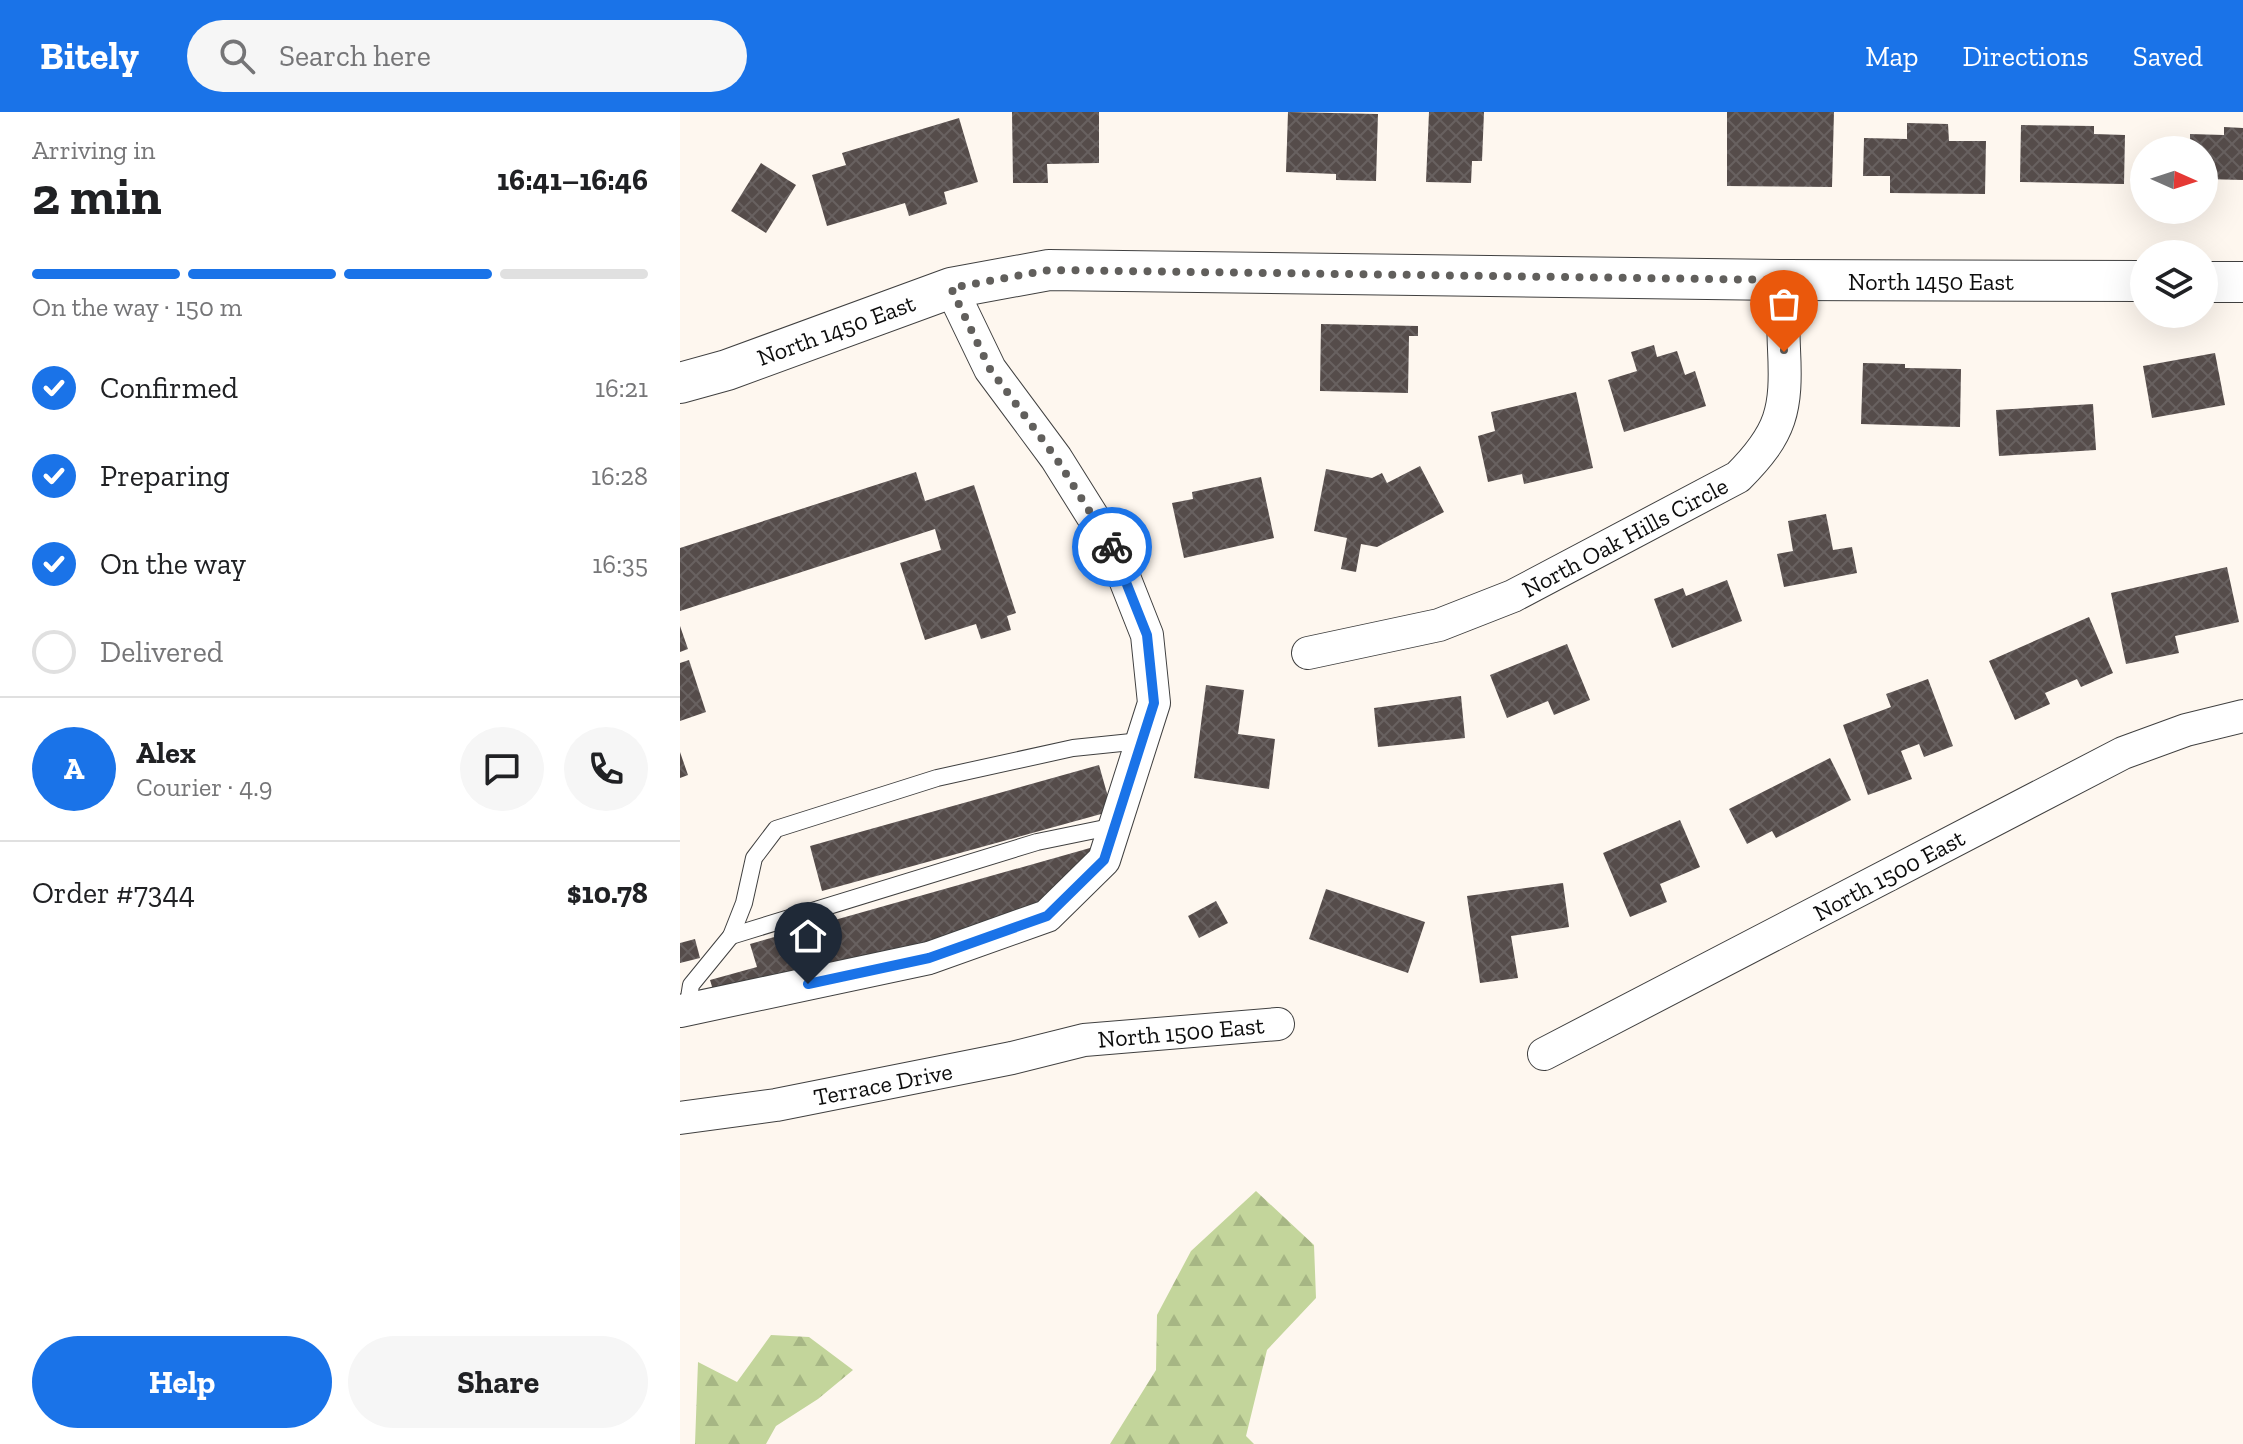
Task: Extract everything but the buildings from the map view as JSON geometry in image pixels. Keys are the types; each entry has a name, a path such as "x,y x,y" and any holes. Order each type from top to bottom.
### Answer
{"street":[{"name":"North 1450 East","path":"680,383 727,370 951,288 1049,270 1783,280 2130,281"},
{"name":"North Oak Hills Circle","path":"1308,653 1439,625 1513,596 1738,477 1772,437 1782,412 1787,376 1783,280"},
{"path":"2218,282 2243,282"},
{"path":"684,1011 929,958 1047,916 1104,860 1154,703 1147,635 1113,549 1056,458 990,369 951,288"},
{"name":"North 1500 East","path":"1544,1054 2123,753 2186,730 2243,716"},
{"name":"North 1500 East","path":"1084,1040 1278,1024"},
{"name":"Terrace Drive","path":"680,1118 776,1105 1012,1058 1084,1040"}],"lane":[{"path":"684,1011 691,985 731,936 744,903 754,858 776,829 937,778 1073,748 1141,741"},
{"path":"731,936 1037,842 1115,826"}],"green space":[{"path":"1256,1191 1314,1245 1316,1298 1267,1350 1246,1436 1254,1444 1110,1444 1156,1370 1157,1315 1191,1251"},
{"path":"771,1335 809,1337 853,1370 818,1399 776,1426 766,1444 695,1444 698,1362 737,1382"}],"way so far":[{"path":"1112,547 1056,458 990,369 951,288 1049,270 1783,280 1784,352"}],"route":[{"path":"808,984 929,958 1047,916 1104,860 1154,703 1147,635 1112,547"}]}
